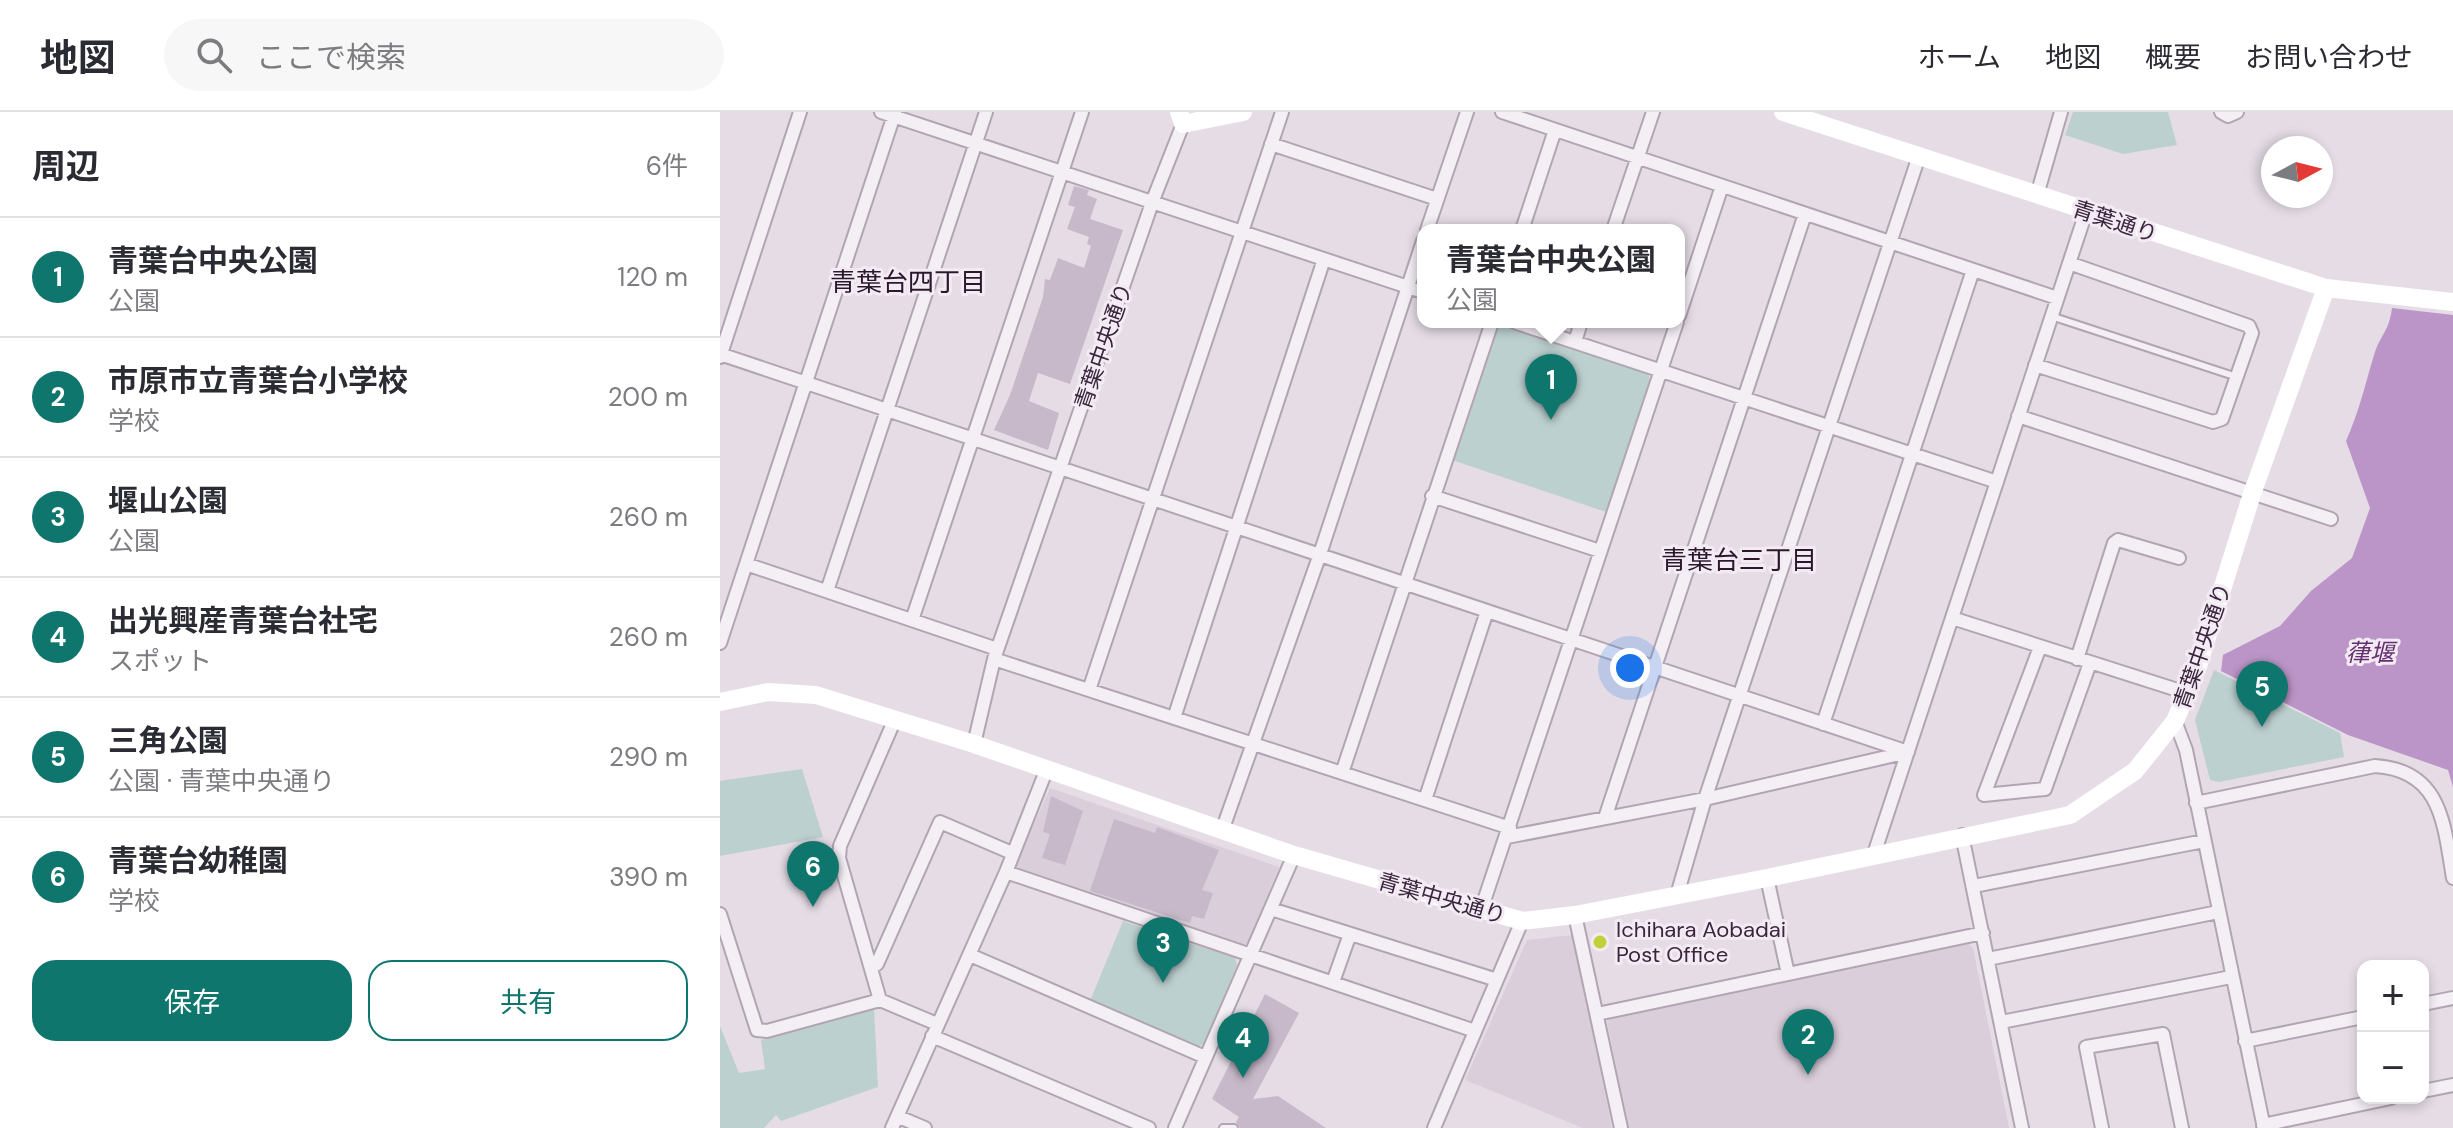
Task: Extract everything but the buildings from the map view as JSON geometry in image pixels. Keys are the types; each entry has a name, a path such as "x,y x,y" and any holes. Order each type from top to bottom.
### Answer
{"street":[{"path":"800,112 720,355 1154,497 1908,752"},
{"path":"881,112 895,114 1417,290"},
{"path":"827,591 986,112"},
{"path":"912,620 1082,112"},
{"path":"1181,118 1243,112"},
{"path":"1089,690 1282,112"},
{"path":"1429,224 1467,112"},
{"path":"1502,112 2057,298"},
{"path":"1615,224 1653,112"},
{"name":"青葉通り","path":"1783,112 2326,288 2453,302"},
{"path":"2037,195 2061,112"},
{"path":"2221,112 2228,116 2237,112"},
{"path":"720,643 725,609 746,564 895,114"},
{"name":"青葉中央通り","path":"1181,118 996,654 974,744 1294,855 1522,921 1575,915 1767,878 1962,835 2070,815 2135,771 2175,721 2187,693 2252,494 2326,288"},
{"path":"1524,224 1555,130"},
{"path":"1271,144 1437,199"},
{"path":"1677,895 1705,799 1919,156"},
{"path":"1685,298 1722,186"},
{"path":"1874,854 2086,212"},
{"path":"1605,818 1805,214"},
{"path":"1174,718 1324,259"},
{"path":"1223,828 1320,554 1417,259"},
{"path":"2035,365 2213,422 2222,419 2252,333 2249,326 2069,263"},
{"path":"1823,724 1910,453 1973,270"},
{"path":"1342,773 1490,328"},
{"path":"1532,328 1997,482"},
{"path":"1575,342 1579,328"},
{"path":"1481,910 1675,328"},
{"path":"2018,416 2331,519"},
{"path":"1432,496 1600,551"},
{"path":"2040,647 1984,795 2045,789 2084,661 2114,543 2118,540 2179,558"},
{"path":"746,564 912,620 1089,690 1425,800 1508,832 1705,799 1908,752"},
{"path":"1425,800 1487,611"},
{"path":"1952,618 2187,693"},
{"path":"720,702 790,692 816,695 974,744"},
{"path":"880,1000 839,858 840,846 895,719"},
{"path":"2175,721 2186,750 2263,1127 2365,1104"},
{"path":"2196,803 2375,766 2388,766 2408,773 2428,788 2442,813 2453,878"},
{"path":"925,1128 896,1122 1006,872 1046,771"},
{"path":"872,967 877,964 940,822 1012,853"},
{"path":"1962,835 2022,1128"},
{"path":"1974,886 2204,841"},
{"path":"1175,1128 1294,855"},
{"path":"1006,872 1475,1031"},
{"path":"1767,878 1788,974"},
{"path":"1271,909 1497,980"},
{"path":"1988,959 2218,912"},
{"path":"720,914 757,1030 767,1031 880,1000 934,1030 1149,1128"},
{"path":"1575,915 1621,1128"},
{"path":"1434,1128 1522,921"},
{"path":"1597,1014 1983,933"},
{"path":"1333,982 1350,934"},
{"path":"970,955 1205,1057"},
{"path":"2001,1022 2231,977"},
{"path":"2429,1003 2453,998"},
{"path":"2245,1041 2357,1018"},
{"path":"2102,1128 2086,1047 2163,1034 2182,1128"},
{"path":"2429,1090 2453,1085"}],"lane":[{"path":"2051,316 2237,377"},
{"path":"1223,1128 1234,1128"}],"shaded area":[{"path":"2073,112 2168,112 2177,145 2123,154 2065,135"},
{"path":"1511,328 1648,373 1650,380 1606,512 1452,460 1494,329"},
{"path":"2214,670 2340,733 2344,757 2219,782 2210,780 2195,720"},
{"path":"802,769 823,837 720,856 720,781"},
{"path":"1050,788 1279,867 1248,943 1242,945 1019,870 1016,864"},
{"path":"1123,921 1235,958 1237,965 1204,1044 1196,1047 1090,1001"},
{"path":"1573,935 1612,1128 1583,1128 1465,1080 1527,940"},
{"path":"1969,944 1973,948 2009,1128 1629,1128 1607,1022 1612,1016"},
{"path":"874,1008 878,1087 781,1121 776,1115 764,1128 720,1128 720,1026 739,1073 765,1069 761,1040"}],"water":[{"name":"葎堰","path":"2392,308 2453,315 2453,787 2448,770 2348,735 2221,671 2223,655 2280,626 2311,591 2352,558 2370,508 2346,441"}],"place":[{"name":"青葉台中央公園","path":"1551,420"},
{"name":"三角公園","path":"2262,727"},
{"name":"青葉台幼稚園","path":"813,907"},
{"name":"Ichihara Aobadai Post Office","path":"1600,942"},
{"name":"堰山公園","path":"1163,983"},
{"name":"市原市立青葉台小学校","path":"1808,1075"},
{"name":"出光興産青葉台社宅","path":"1243,1078"}],"district":[{"name":"青葉台四丁目","path":"908,282"},
{"name":"青葉台三丁目","path":"1739,560"}]}
